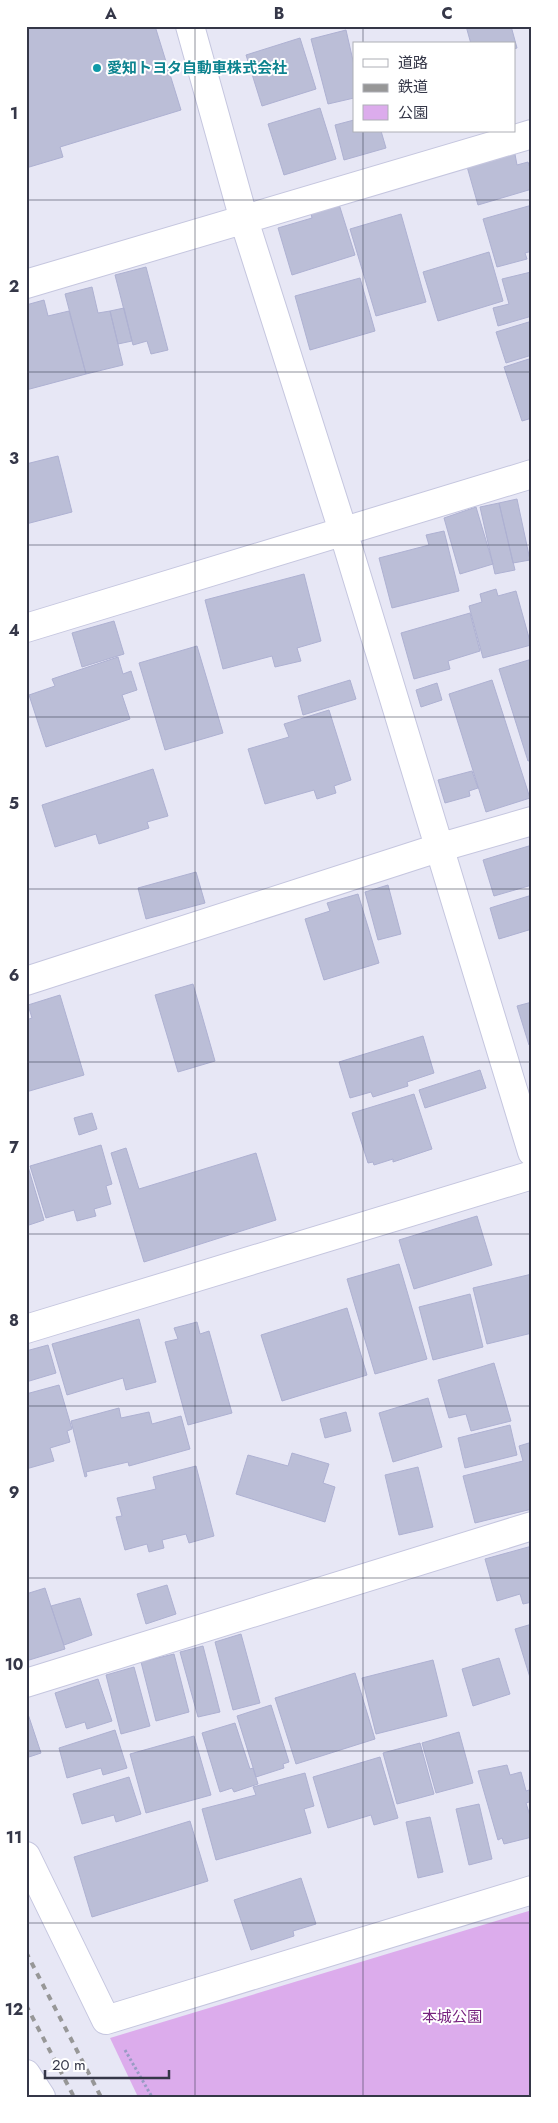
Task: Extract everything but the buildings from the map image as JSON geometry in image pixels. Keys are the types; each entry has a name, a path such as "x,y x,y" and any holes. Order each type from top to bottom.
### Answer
{"street":[{"path":"190,26 244,220 343,531 532,1152"},
{"path":"26,284 532,134"},
{"path":"26,628 532,474"},
{"path":"26,981 438,848 532,820"},
{"path":"26,1329 532,1175"},
{"path":"26,1683 532,1526"},
{"path":"26,1856 106,2020 532,1890"},
{"path":"26,2074 41,2097"}],"path":[{"path":"106,2020 152,2097"}],"green space":[{"name":"本城公園","path":"532,1910 532,2097 138,2097 110,2038"}],"railway":[{"path":"26,1952 101,2097"},
{"path":"26,2005 74,2097"}],"place":[{"name":"愛知トヨタ自動車株式会社","path":"97,68"}]}
